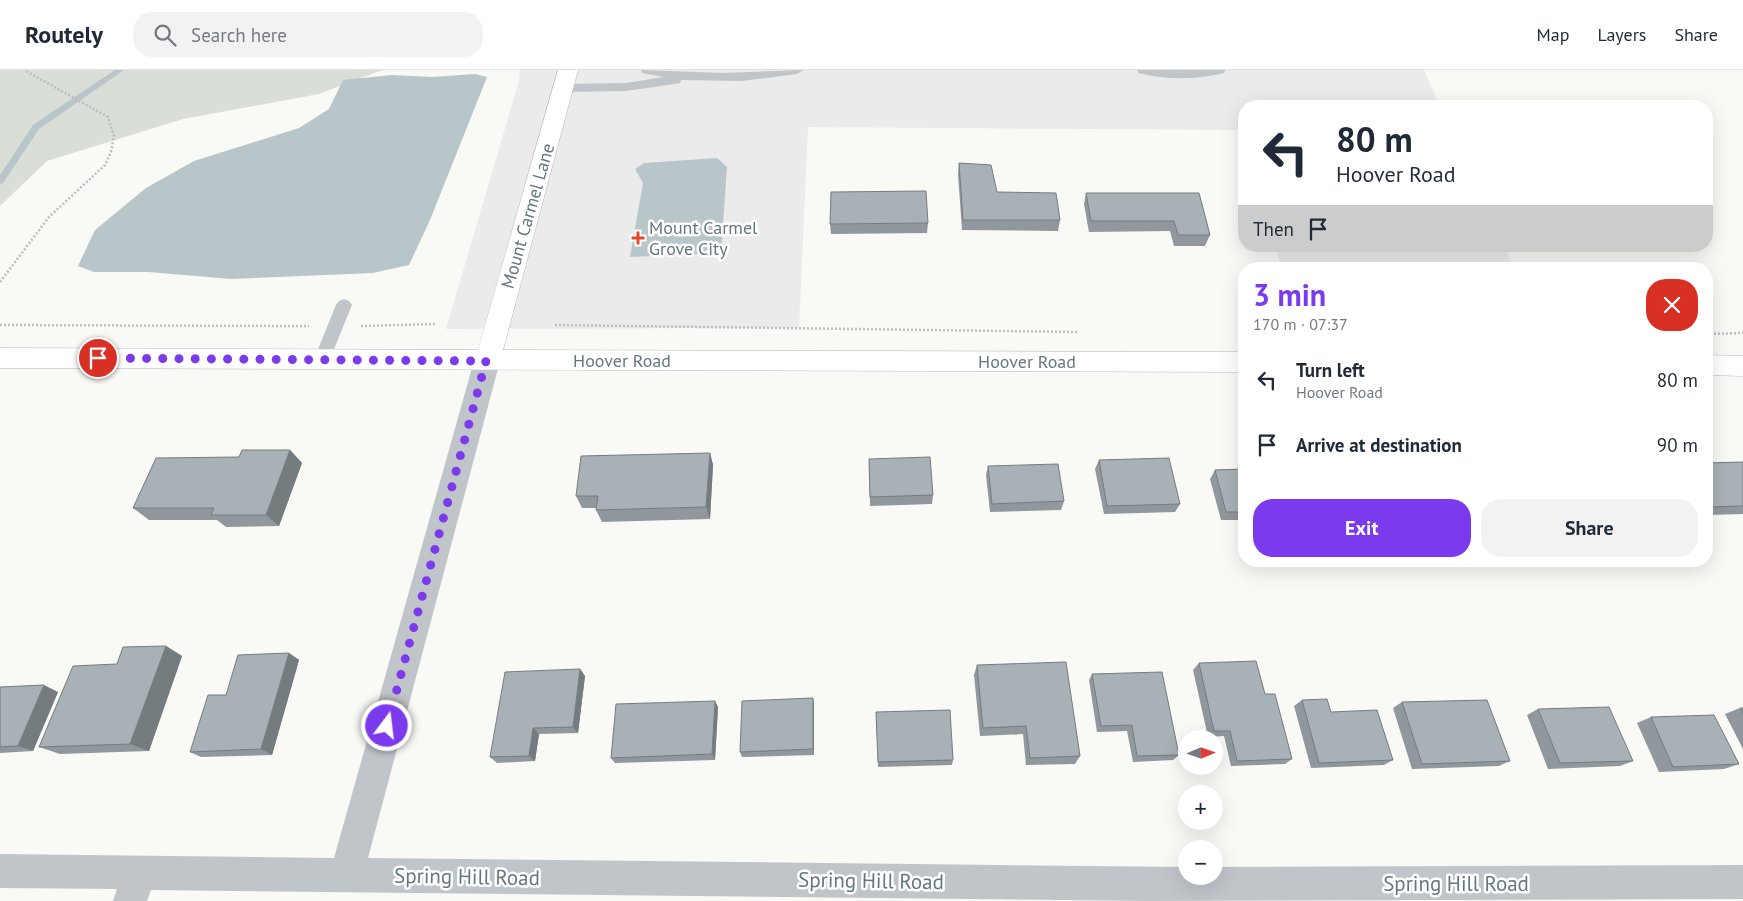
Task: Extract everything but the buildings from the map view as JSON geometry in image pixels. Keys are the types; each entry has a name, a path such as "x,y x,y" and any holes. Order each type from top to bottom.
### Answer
{"main road":[{"name":"Mount Carmel Lane","path":"486,361 566,79"},
{"name":"Hoover Road","path":"0,358 1238,362"},
{"path":"1713,365 1743,366"}],"street":[{"path":"346,876 486,361"},
{"name":"Spring Hill Road","path":"0,871 135,887 346,876 695,890 1257,893 1743,882"}],"lane":[{"path":"647,70 684,78"},
{"path":"566,79 626,87 684,78 763,76 797,70"},
{"path":"1143,70 1162,75 1204,73 1219,70"},
{"path":"322,359 344,305"}],"path":[{"path":"0,282 18,256 58,207 94,175 108,159 114,144 115,128 108,117 24,70"},
{"path":"0,325 336,326 436,324"},
{"path":"555,325 1084,332"},
{"path":"1713,334 1743,333"}],"shaded area":[{"path":"0,70 382,70 319,94 183,119 47,161 0,206"},
{"name":"Mount Carmel Grove City","path":"520,70 1424,70 1437,100 1238,100 1238,130 808,127 799,328 446,329 519,81"},
{"path":"475,74 487,77 430,220 409,265 373,273 231,279 148,272 94,272 78,266 95,230 146,188 194,161 299,128 329,109 343,80 392,75 432,77"},
{"path":"717,158 727,167 721,253 630,257 643,183 635,169 644,163"},
{"path":"1277,252 1507,252 1511,262 1280,262"}],"waterway":[{"path":"0,181 36,127 120,70"}],"place":[{"name":"Mount Carmel Grove City","path":"638,238"}],"route":[{"path":"98,358 486,361 387,726"}]}
